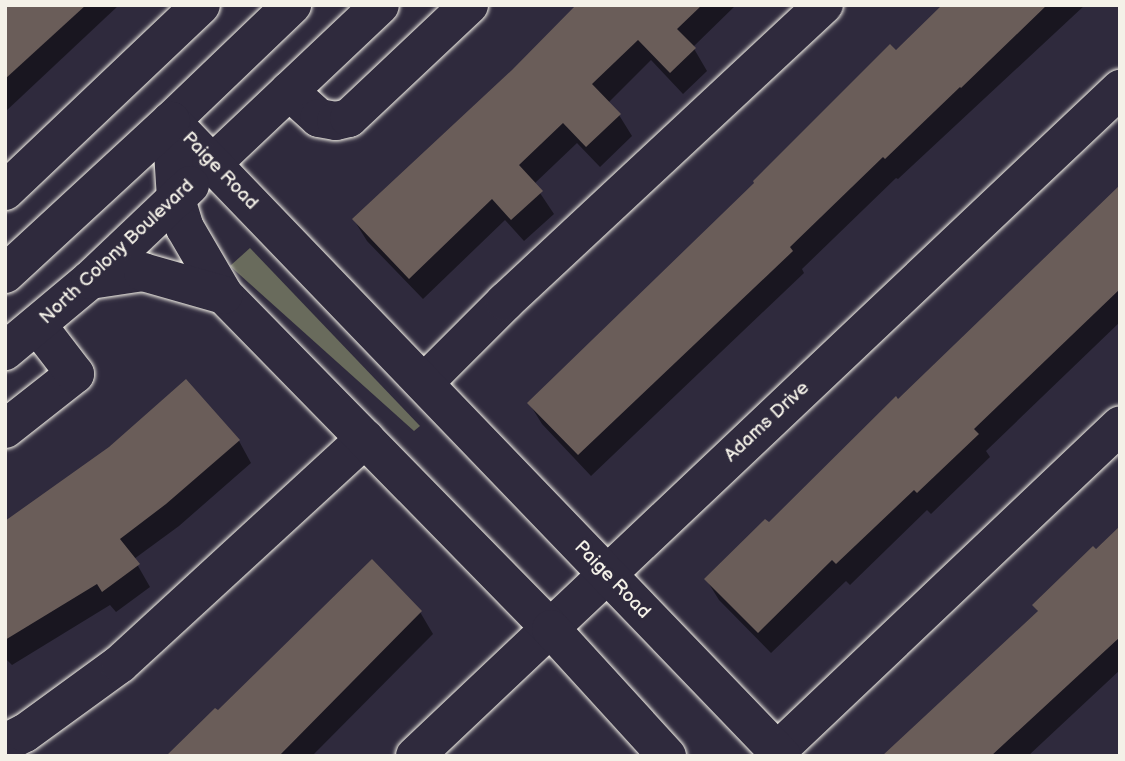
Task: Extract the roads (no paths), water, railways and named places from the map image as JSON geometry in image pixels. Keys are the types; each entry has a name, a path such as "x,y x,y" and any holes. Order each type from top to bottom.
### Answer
{"main road":[{"path":"5,191 201,5"},
{"path":"5,274 172,121 292,5"},
{"name":"North Colony Boulevard","path":"5,351 90,280 380,5"},
{"path":"289,91 319,118 336,121 349,118 468,5"},
{"path":"424,383 505,302 824,5"},
{"name":"Adams Drive","path":"415,756 1120,89"},
{"name":"Paige Road","path":"172,121 780,753"},
{"name":"Paige Road","path":"172,121 176,199 185,228 224,295 551,629 667,756"},
{"path":"90,280 143,272 224,295"},
{"path":"5,429 75,374 38,326"},
{"path":"780,753 1120,425"},
{"path":"5,743 25,733 120,663 365,439"}]}
